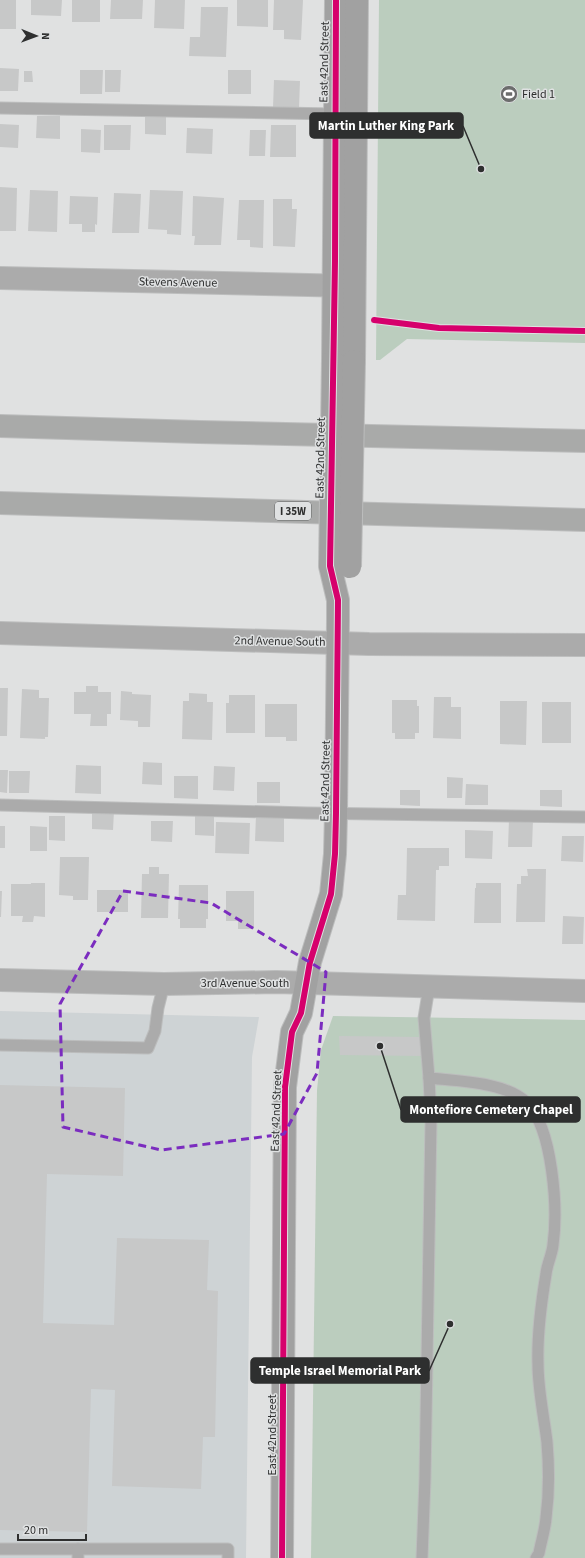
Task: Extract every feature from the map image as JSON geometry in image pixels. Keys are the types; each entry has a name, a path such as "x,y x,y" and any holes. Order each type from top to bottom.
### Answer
{"highway":[{"path":"0,426 585,441"},
{"name":"I 35W","path":"0,503 585,520"}],"street":[{"name":"East 42nd Street","path":"336,0 333,361 340,566"},
{"name":"East 42nd Street","path":"282,1558 285,1087 292,1032 301,1013 310,962 331,894 335,854 338,600 354,361 357,0"},
{"name":"Stevens Avenue","path":"0,278 355,286"},
{"name":"2nd Avenue South","path":"0,633 338,643 585,645"},
{"name":"3rd Avenue South","path":"0,980 164,984 276,982 585,991"}],"lane":[{"path":"0,108 334,114"},
{"path":"0,805 585,817"},
{"path":"0,1044 148,1048 155,1031 158,1008 164,984"},
{"path":"422,1558 425,1479 430,1128 429,1078 424,1018 429,987"},
{"path":"429,1078 505,1089 527,1102 540,1123 547,1147 552,1170 555,1221 553,1246 546,1272 538,1331 538,1366 547,1444 547,1475 546,1518 539,1553 536,1558"},
{"path":"0,1549 78,1554 228,1550 228,1558"}],"highlighted area":[{"path":"123,891 211,903 326,972 317,1073 284,1134 161,1150 63,1127 60,1004"}],"shaded area":[{"path":"0,1011 259,1017 252,1057 246,1558 0,1558"}],"green space":[{"path":"379,0 585,0 585,343 407,339 380,360 376,360"},
{"path":"333,1016 585,1020 585,1558 311,1558 317,1090 321,1050"}],"building":[{"path":"0,0 16,0 16,29 0,29"},
{"path":"31,0 62,0 61,16 31,15"},
{"path":"72,0 100,0 100,22 72,22"},
{"path":"111,0 143,0 142,19 110,19"},
{"path":"155,0 185,0 184,29 154,28"},
{"path":"237,0 268,0 268,27 237,26"},
{"path":"274,0 303,0 301,40 284,39 284,30 273,30"},
{"path":"201,7 228,7 226,57 189,56 190,37 200,37"},
{"path":"0,68 19,69 18,91 0,91"},
{"path":"80,70 103,70 102,94 80,94"},
{"path":"105,70 121,70 120,92 105,92"},
{"path":"228,70 251,70 251,94 228,94"},
{"path":"24,71 32,71 33,82 24,82"},
{"path":"274,80 300,81 299,108 273,107"},
{"path":"37,116 60,116 60,139 36,138"},
{"path":"145,117 166,117 166,135 145,134"},
{"path":"0,124 19,125 18,148 0,147"},
{"path":"104,125 131,125 130,150 104,150"},
{"path":"271,125 296,125 296,157 270,157"},
{"path":"187,128 213,129 212,154 186,153"},
{"path":"81,129 101,130 100,153 81,152"},
{"path":"250,130 266,130 265,156 249,156"},
{"path":"0,187 17,188 16,231 0,231"},
{"path":"30,190 58,191 57,232 28,231"},
{"path":"150,190 183,191 181,235 167,234 167,230 148,229"},
{"path":"114,193 141,194 139,233 112,233"},
{"path":"70,196 98,197 97,225 95,224 95,232 82,232 82,224 69,224"},
{"path":"193,196 224,198 221,245 194,245 195,236 192,236"},
{"path":"273,199 292,199 292,209 297,209 295,247 273,246"},
{"path":"239,200 264,200 263,248 250,247 250,240 237,240"},
{"path":"86,686 98,686 98,692 111,692 111,714 107,714 107,726 90,726 91,714 74,714 74,692 86,692"},
{"path":"0,688 8,688 7,736 0,736"},
{"path":"22,689 39,690 39,698 49,698 48,737 45,737 45,739 20,738"},
{"path":"121,691 132,692 132,694 151,695 150,727 138,727 138,721 120,720"},
{"path":"189,693 207,694 207,702 213,702 212,740 182,739 183,701 189,701"},
{"path":"229,695 255,695 255,733 226,733 226,703 229,703"},
{"path":"434,697 451,697 451,707 461,707 461,739 433,738"},
{"path":"392,700 417,700 417,706 419,706 419,733 415,733 415,739 395,739 395,733 392,733"},
{"path":"500,701 527,701 526,745 500,744"},
{"path":"542,702 571,702 571,743 542,743"},
{"path":"265,704 297,704 297,741 286,741 286,737 265,737"},
{"path":"143,762 162,763 162,785 142,784"},
{"path":"76,765 101,766 101,794 75,793"},
{"path":"214,766 235,767 234,791 213,790"},
{"path":"0,770 8,770 7,793 0,792"},
{"path":"9,771 30,771 29,793 9,793"},
{"path":"174,776 198,776 198,799 174,798"},
{"path":"447,777 463,778 462,798 447,798"},
{"path":"257,782 280,782 280,803 257,803"},
{"path":"466,784 488,785 488,805 465,805"},
{"path":"400,790 420,790 420,806 400,805"},
{"path":"540,790 562,790 562,807 540,806"},
{"path":"92,810 114,811 113,830 92,829"},
{"path":"195,815 214,815 214,836 195,835"},
{"path":"256,815 284,816 284,842 255,841"},
{"path":"49,816 65,816 65,841 49,840"},
{"path":"509,819 533,820 532,847 508,847"},
{"path":"151,821 173,821 172,842 151,841"},
{"path":"216,822 250,823 249,854 215,853"},
{"path":"0,826 5,826 5,848 0,848"},
{"path":"30,826 47,827 47,851 30,851"},
{"path":"465,830 493,831 492,859 465,858"},
{"path":"562,836 584,836 583,862 561,861"},
{"path":"407,848 449,848 449,866 439,866 439,870 436,870 435,921 397,920 398,895 406,895"},
{"path":"60,857 89,857 88,900 73,900 73,896 59,895"},
{"path":"149,867 159,867 159,874 169,874 168,918 141,918 142,874 149,874"},
{"path":"527,869 546,869 545,922 516,922 517,884 521,884 521,876 528,876"},
{"path":"45,883 45,917 34,916 33,922 22,922 23,916 11,916 11,884"},
{"path":"476,883 501,883 501,923 474,923"},
{"path":"179,885 208,885 208,919 206,919 206,928 180,928 180,919 178,919"},
{"path":"97,890 128,890 128,912 97,912"},
{"path":"0,891 2,891 1,917 0,917"},
{"path":"226,891 254,891 254,929 238,929 238,921 226,921"},
{"path":"563,916 584,917 583,944 562,944"},
{"path":"339,1036 421,1037 421,1056 340,1055"},
{"path":"0,1085 125,1088 123,1176 47,1174 43,1323 114,1325 117,1238 209,1240 207,1290 218,1291 215,1437 203,1437 201,1489 112,1486 115,1390 91,1389 87,1532 0,1530"}],"cycle path":[{"path":"282,1558 285,1087 292,1032 301,1013 310,962 331,894 335,854 338,600 330,566 335,261 336,0"},
{"path":"374,320 439,328 585,331"}],"place":[{"name":"Field 1","path":"509,94"},
{"name":"Martin Luther King Park","path":"481,169"},
{"name":"Montefiore Cemetery Chapel","path":"380,1046"},
{"name":"Temple Israel Memorial Park","path":"450,1324"}]}
